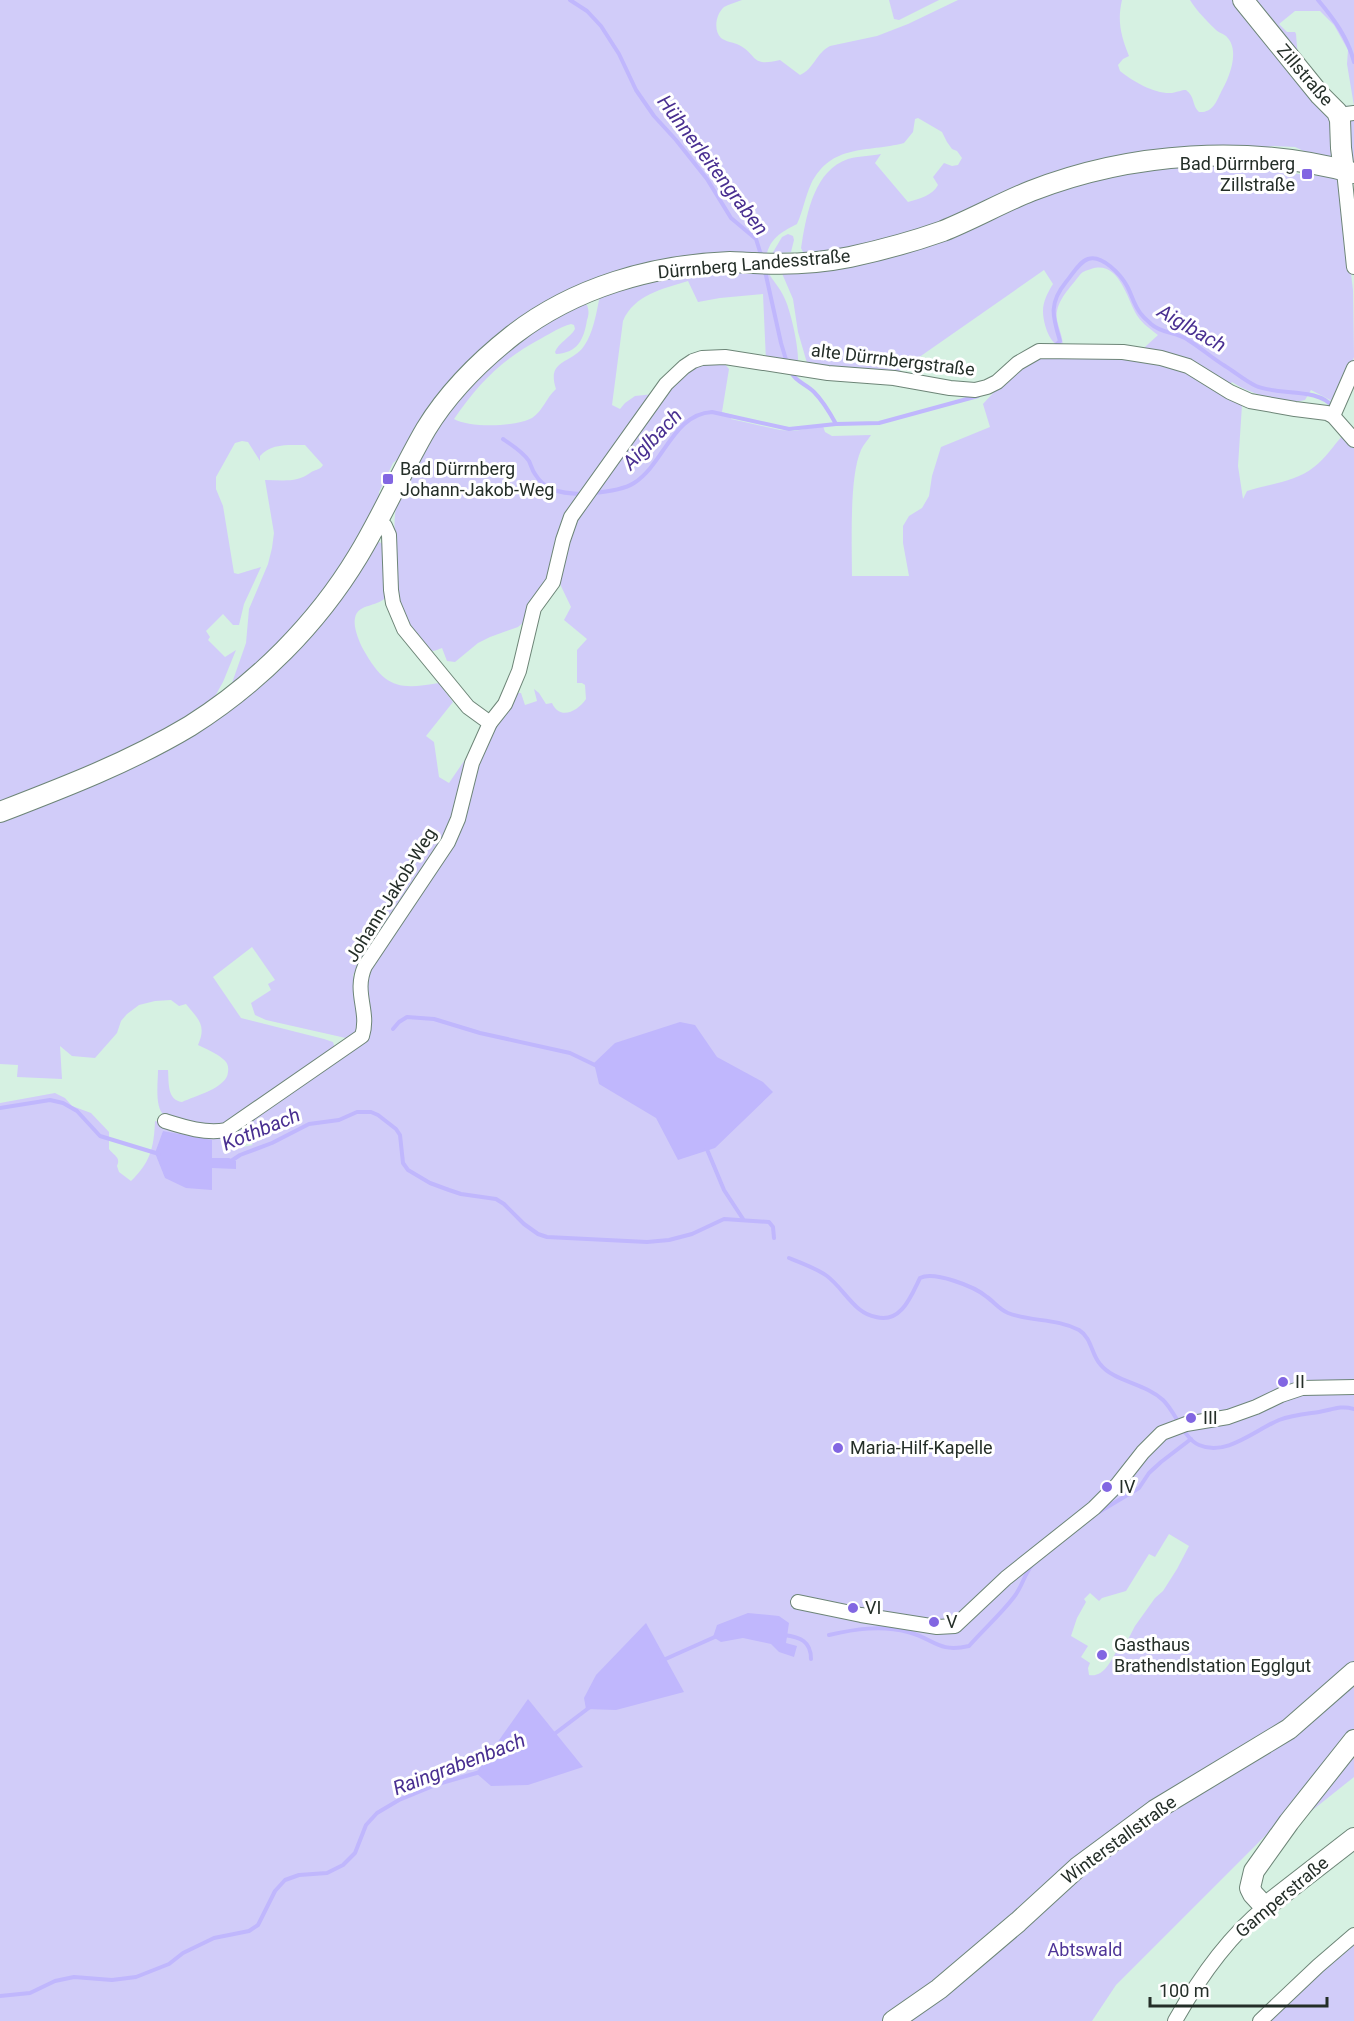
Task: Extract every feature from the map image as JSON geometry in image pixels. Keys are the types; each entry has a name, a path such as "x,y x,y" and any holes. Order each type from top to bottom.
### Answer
{"main road":[{"name":"Zillstraße","path":"1242,0 1320,95 1347,114 1349,172"},
{"name":"Dürrnberg Landesstraße","path":"0,812 148,749 192,724 227,700 267,667 315,616 350,568 378,521 426,430 452,393 483,361 514,334 550,311 585,293 654,271 692,265 841,259 895,247 944,230 1028,192 1066,179 1138,162 1185,157 1238,156 1277,159 1349,172"},
{"name":"Winterstallstraße","path":"893,2021 939,1989 1078,1867 1155,1810 1289,1729 1354,1672"},
{"path":"1265,1907 1252,1894 1250,1888 1254,1871 1289,1822 1354,1740"},
{"name":"Gamperstraße","path":"1265,1907 1354,1838"}],"street":[{"name":"Zillstraße","path":"1349,172 1354,267"},
{"name":"alte Dürrnbergstraße","path":"534,609 553,582 562,540 575,509 666,384 684,367 702,358 725,357 828,373 894,378 975,390 997,382 1018,363 1039,351 1124,352 1161,358 1188,366 1230,392 1250,400 1295,409 1334,412"},
{"path":"1354,368 1334,412 1347,435 1354,440"},
{"path":"378,521 385,526 389,535 393,603 404,629 468,707 490,723"},
{"name":"Johann-Jakob-Weg","path":"165,1121 203,1130 226,1130 362,1036 365,1018 359,990 360,977 365,966 448,842 458,819 472,763 490,723 505,704 514,682 534,609"},
{"path":"798,1602 937,1627 955,1626 1006,1578 1094,1508 1125,1477 1152,1442 1162,1433 1186,1424 1228,1417 1302,1388 1354,1388"},
{"name":"Gamperstraße","path":"1175,2021 1202,1977 1224,1948 1246,1923 1265,1907"},
{"path":"1260,2021 1354,1935"}],"green space":[{"path":"0,0 742,0 724,7 719,14 716,27 721,38 739,45 759,61 780,60 800,75 809,69 821,53 830,46 877,36 958,0 1122,0 1121,28 1129,56 1118,65 1120,71 1158,92 1172,93 1186,90 1191,95 1195,107 1199,112 1203,112 1213,106 1227,79 1232,64 1233,49 1226,36 1215,29 1190,0 1354,0 1354,106 1347,64 1348,50 1334,25 1320,11 1295,11 1279,24 1287,32 1295,32 1298,59 1343,105 1354,107 1354,165 1321,159 1295,147 1272,146 1250,151 1217,150 964,215 882,244 805,256 801,248 814,193 820,182 837,164 852,158 881,154 875,163 908,202 925,196 936,188 938,185 933,177 944,163 952,166 958,165 962,158 957,151 952,149 942,132 918,118 915,119 913,132 904,143 851,152 829,162 819,171 811,184 797,224 775,238 767,253 663,262 522,320 407,451 393,463 379,492 378,509 336,580 285,641 235,687 232,683 246,643 249,609 268,564 272,548 274,533 265,480 300,478 323,465 305,445 287,445 269,449 260,456 260,461 248,442 235,443 216,477 216,489 223,506 234,573 238,574 261,567 244,604 239,625 233,625 223,614 206,631 210,637 208,640 225,657 236,650 214,698 200,710 95,765 0,804"},
{"path":"889,0 939,0 899,20 894,19"},
{"name":"Abtswald","path":"1190,163 1247,163 1303,175 1337,177 1341,191 1353,290 1354,357 1345,383 1334,402 1311,390 1305,400 1287,401 1257,394 1232,382 1222,393 1242,405 1238,466 1243,499 1247,491 1291,479 1307,472 1322,460 1343,435 1354,444 1354,1729 1290,1811 1116,1985 1092,2021 0,2021 0,1103 55,1093 65,1098 72,1106 91,1113 109,1132 109,1149 118,1159 119,1172 131,1181 143,1168 150,1154 155,1121 222,1136 243,1147 253,1145 240,1135 239,1128 243,1121 359,1041 266,1020 255,1015 251,1003 271,990 268,984 275,980 252,947 213,977 241,1018 324,1039 333,1042 335,1049 230,1123 204,1127 184,1125 167,1118 160,1109 157,1092 158,1070 168,1070 171,1094 177,1101 182,1102 222,1083 228,1070 226,1061 198,1045 202,1032 200,1023 186,1004 179,1006 171,1000 139,1005 127,1014 121,1021 117,1033 95,1058 72,1056 60,1046 62,1079 17,1077 18,1065 0,1064 0,820 90,784 148,757 204,725 230,707 260,682 302,641 339,596 372,546 379,542 385,548 387,595 380,602 360,609 357,613 355,626 363,649 378,672 386,679 403,686 439,683 453,702 426,736 434,742 439,777 449,783 479,739 467,765 454,819 446,838 353,975 357,984 364,988 371,963 428,883 457,832 479,755 514,693 521,693 525,705 537,701 534,689 546,704 552,703 555,708 564,713 574,710 586,699 585,685 577,683 577,650 587,639 564,620 571,607 560,584 549,581 525,621 518,627 478,643 455,662 447,661 442,648 434,651 427,650 408,627 400,610 395,574 395,522 399,497 429,439 445,414 482,371 526,334 551,318 577,304 587,305 588,314 584,333 575,348 564,353 556,354 555,352 575,329 571,324 528,346 492,373 454,419 481,425 504,425 525,421 536,415 556,389 554,372 557,367 584,346 592,330 602,294 667,276 727,271 768,272 787,303 796,339 798,363 766,361 763,294 698,302 688,281 650,294 628,312 623,321 612,405 620,409 635,396 663,393 695,364 723,362 729,369 722,412 733,415 731,419 780,430 794,431 823,426 825,432 832,436 871,435 861,450 857,462 852,512 852,576 909,576 903,543 903,526 909,516 922,508 929,496 932,476 941,447 990,427 983,404 1009,376 1024,364 1041,356 1143,359 1145,347 1158,335 1137,316 1124,288 1114,274 1108,269 1100,268 1084,271 1060,302 1057,320 1063,347 1058,346 1048,334 1044,322 1044,304 1053,284 1044,270 895,374 844,372 807,363 798,332 793,299 781,271 865,263 924,245 1017,204 1079,181","holes":["1169,1534 1189,1546 1163,1591 1155,1598 1135,1626 1122,1651 1118,1649 1110,1663 1099,1674 1089,1675 1090,1663 1081,1657 1088,1646 1071,1636 1086,1602 1084,1599 1090,1593 1099,1601 1126,1591 1149,1554 1155,1557"]},
{"path":"788,234 793,236 794,240 791,252 772,254 782,237"},
{"path":"1354,1754 1354,1777 1300,1820"},
{"path":"1354,1944 1354,2021 1267,2021"}],"shaded area":[{"path":"680,1022 695,1025 717,1057 763,1082 773,1092 715,1148 678,1160 656,1118 599,1084 594,1063 615,1043"},
{"path":"163,1131 212,1140 212,1158 229,1158 236,1161 236,1169 212,1168 212,1190 186,1188 165,1178 155,1153"},
{"path":"748,1613 779,1616 789,1623 786,1643 797,1646 794,1657 779,1652 771,1644 743,1638 721,1642 713,1637 717,1625"},
{"path":"646,1623 684,1692 616,1710 586,1709 584,1698 596,1675"},
{"path":"528,1699 583,1767 528,1785 491,1786 476,1773"}],"waterway":[{"name":"Hühnerleitengraben","path":"570,0 587,11 601,26 619,54 636,90 654,116 707,179 731,218 756,239 762,258"},
{"path":"1318,0 1340,29 1354,62"},
{"name":"Aiglbach","path":"1056,345 1060,341 1054,318 1056,297 1079,266 1093,258 1105,262 1120,276 1139,311 1155,327 1184,337 1256,386 1275,391 1308,394 1326,401 1333,407"},
{"name":"Hühnerleitengraben","path":"765,271 787,363"},
{"name":"Hühnerleitengraben","path":"790,370 817,396 836,424"},
{"name":"Aiglbach","path":"592,493 619,489 634,483 644,475 678,430 699,415 712,412 789,429 836,424 879,423 978,396"},
{"name":"Aiglbach","path":"503,439 527,458 539,480 549,488 560,492 580,494"},
{"name":"Kothbach","path":"393,1029 407,1017 434,1019 480,1033 570,1053 599,1067"},
{"name":"Kothbach","path":"0,1108 50,1100 63,1103 77,1111 100,1136 159,1154"},
{"name":"Kothbach","path":"231,1161 309,1124 339,1120 357,1112 371,1112 396,1129 400,1135 403,1163 408,1170 430,1183 461,1194 496,1199 524,1224 538,1234 547,1237 647,1242 669,1240 692,1234 724,1219 769,1222 773,1227 774,1238"},
{"name":"Kothbach","path":"706,1147 724,1190 743,1219"},
{"name":"Kothbach","path":"789,1258 827,1276 859,1309 874,1317 885,1318 899,1312 909,1300 920,1278 935,1276 973,1288 1008,1313 1079,1330 1086,1337 1097,1360 1106,1370 1156,1394 1167,1405 1189,1437 1199,1445 1209,1448 1230,1445 1289,1417 1340,1408 1354,1409"},
{"name":"Raingrabenbach","path":"1099,1512 1139,1488 1149,1473 1191,1439"},
{"name":"Raingrabenbach","path":"829,1635 878,1628 908,1632 950,1648 969,1646 1014,1597 1032,1565"},
{"path":"784,1635 804,1641 809,1648 811,1659"},
{"name":"Raingrabenbach","path":"661,1661 717,1636"},
{"name":"Raingrabenbach","path":"553,1735 590,1707"},
{"name":"Raingrabenbach","path":"0,1996 30,1993 55,1981 74,1977 112,1980 136,1977 169,1964 183,1953 214,1938 249,1931 258,1925 275,1891 285,1880 299,1875 327,1873 343,1865 355,1853 366,1825 377,1813 399,1800 438,1784 480,1772"}],"place":[{"name":"Bad Dürrnberg Zillstraße","path":"1307,174"},
{"name":"Bad Dürrnberg Johann-Jakob-Weg","path":"388,479"},
{"name":"II","path":"1283,1382"},
{"name":"III","path":"1191,1418"},
{"name":"Maria-Hilf-Kapelle","path":"838,1448"},
{"name":"IV","path":"1107,1487"},
{"name":"VI","path":"853,1608"},
{"name":"V","path":"934,1622"},
{"name":"Gasthaus Brathendlstation Egglgut","path":"1102,1655"}]}
